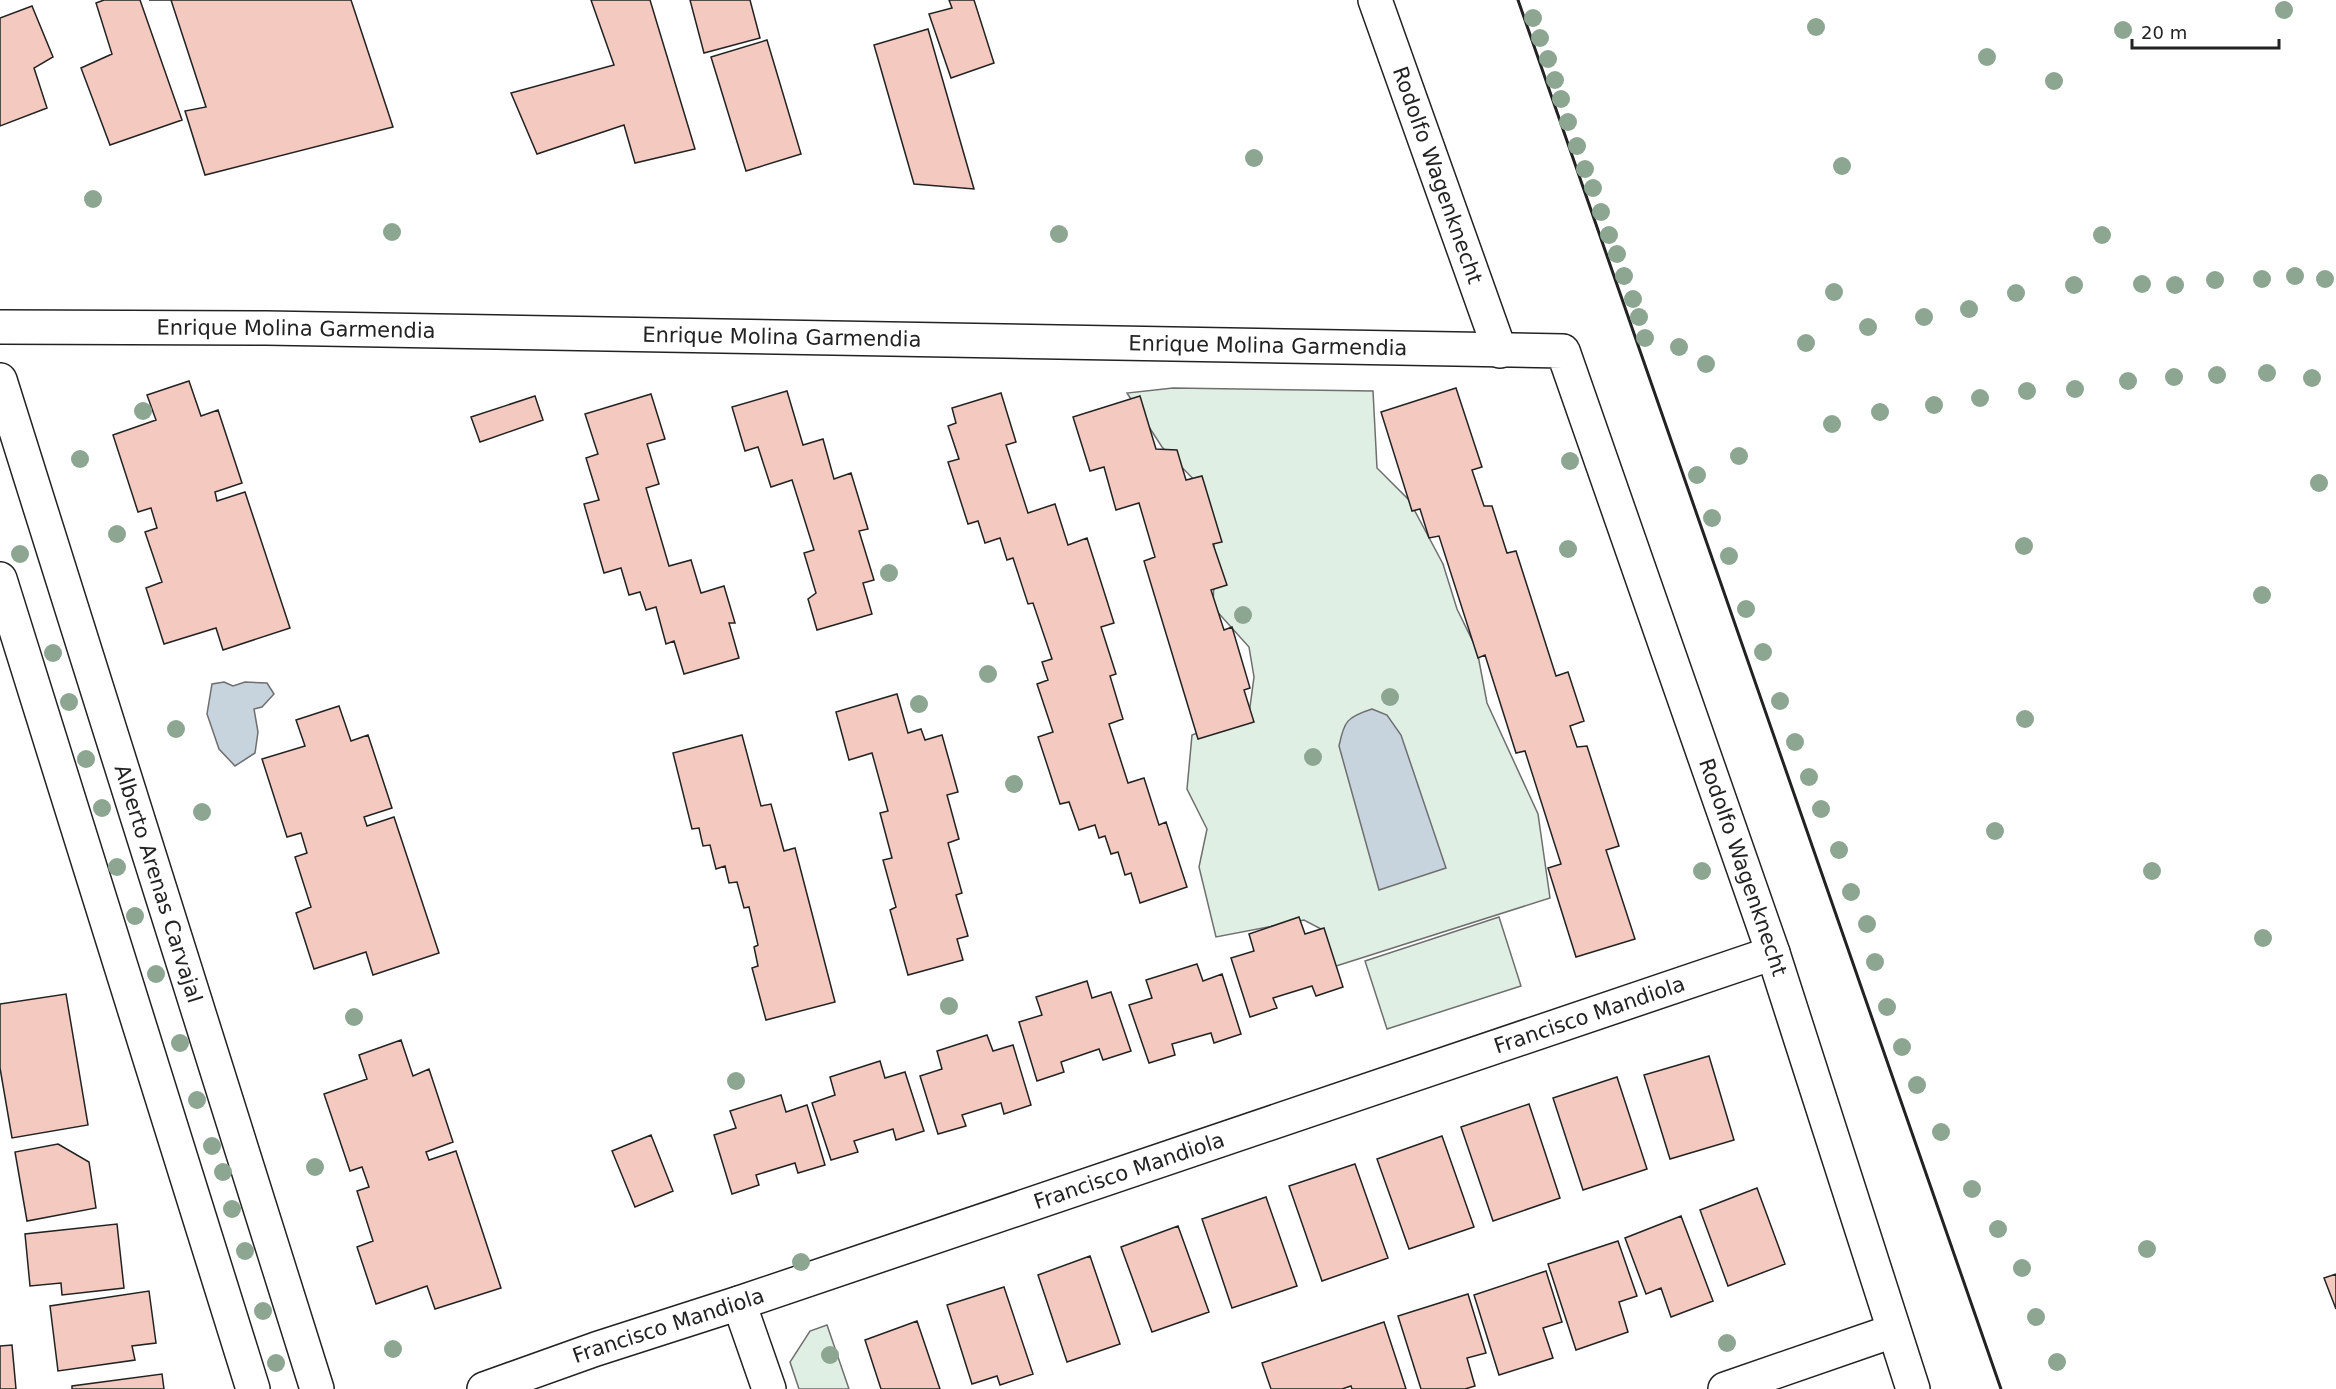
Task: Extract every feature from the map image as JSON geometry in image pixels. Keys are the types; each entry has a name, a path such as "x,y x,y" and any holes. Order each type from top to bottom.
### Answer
{"street":[{"name":"Rodolfo Wagenknecht","path":"1376,0 1500,351"},
{"name":"Enrique Molina Garmendia","path":"0,327 266,327 1563,351"},
{"name":"Rodolfo Wagenknecht","path":"1563,351 1773,953 1913,1389"},
{"name":"Alberto Arenas Carvajal","path":"0,380 317,1389"},
{"path":"0,579 253,1389"},
{"name":"Francisco Mandiola","path":"484,1389 596,1349 739,1303 1773,953"},
{"path":"739,1303 769,1389"},
{"path":"1725,1389 1893,1331"}],"green space":[{"path":"1173,388 1373,391 1377,468 1409,500 1443,564 1457,609 1477,650 1487,703 1538,814 1550,898 1333,967 1323,930 1304,920 1216,937 1199,867 1207,829 1187,789 1192,735 1249,714 1254,677 1249,647 1213,607 1215,553 1206,492 1162,447 1127,393"},
{"path":"1499,917 1521,986 1387,1029 1365,961"},
{"path":"827,1325 849,1389 799,1389 790,1362 810,1331"}],"shaded area":[{"path":"224,682 233,686 245,682 267,683 274,694 262,707 254,709 258,732 255,753 235,766 219,749 207,714 212,684"},
{"path":"1372,709 1387,715 1401,735 1446,868 1379,890 1339,746 1348,721"}],"building":[{"path":"104,0 140,0 182,120 110,145 81,68 112,54 96,3"},
{"path":"171,0 351,0 393,127 205,175 185,111 206,107"},
{"path":"591,0 650,0 695,149 635,163 624,125 537,154 511,93 614,65"},
{"path":"690,0 750,0 760,38 704,53"},
{"path":"949,0 974,0 994,63 951,78 929,14 952,8"},
{"path":"32,6 53,57 34,68 47,108 0,126 0,18"},
{"path":"928,29 974,189 914,184 874,45"},
{"path":"767,40 801,154 746,171 711,57"},
{"path":"189,381 201,416 218,410 242,483 215,492 217,501 245,492 290,628 223,650 216,628 164,644 146,588 162,582 145,532 157,528 151,508 138,512 113,435 156,420 147,395"},
{"path":"1456,388 1482,467 1472,470 1484,506 1492,506 1507,553 1516,551 1556,676 1568,672 1584,721 1570,726 1577,747 1587,746 1619,846 1606,850 1635,939 1576,957 1548,868 1561,864 1525,751 1516,753 1485,655 1478,658 1439,536 1429,538 1420,509 1412,511 1381,412"},
{"path":"787,391 803,445 823,439 834,479 851,473 868,529 859,531 874,580 863,583 872,614 817,630 808,599 816,593 804,553 814,550 792,480 771,487 758,447 745,451 732,407"},
{"path":"1001,393 1016,442 1006,445 1028,513 1055,504 1068,545 1087,538 1114,623 1101,627 1116,674 1110,676 1123,719 1109,724 1128,783 1144,778 1159,825 1166,822 1187,887 1140,903 1131,873 1125,875 1118,852 1111,854 1105,836 1099,838 1095,825 1079,830 1069,802 1060,804 1038,737 1053,732 1037,684 1048,680 1042,662 1052,659 1033,603 1028,604 1013,558 1007,560 1000,538 985,543 978,521 968,524 948,462 959,459 948,426 956,423 952,408"},
{"path":"651,394 665,439 647,444 659,484 646,488 669,566 691,560 701,593 724,586 735,623 729,623 739,658 684,674 674,641 666,644 656,607 646,610 640,592 629,595 621,568 604,573 584,504 599,500 586,458 598,454 585,414"},
{"path":"535,396 543,420 480,442 471,417"},
{"path":"1140,396 1156,449 1177,450 1186,480 1202,476 1222,542 1213,544 1227,585 1211,590 1224,630 1232,627 1250,688 1244,690 1254,722 1198,739 1144,561 1155,557 1139,503 1116,510 1104,467 1090,471 1073,417"},
{"path":"897,694 908,733 921,729 925,740 942,735 958,792 947,795 959,839 948,843 962,893 956,895 968,936 957,939 963,960 908,975 890,910 896,907 883,860 892,858 880,813 888,811 872,753 849,760 836,712"},
{"path":"339,706 351,741 368,735 392,808 364,817 367,826 394,817 439,953 373,975 366,952 314,969 296,913 311,907 295,857 307,853 301,833 287,837 262,759 305,746 296,720"},
{"path":"742,735 761,806 771,804 784,851 795,848 835,1002 766,1020 752,968 758,966 754,947 758,945 749,907 744,908 737,882 729,883 725,866 716,869 710,845 703,846 699,828 692,829 673,753"},
{"path":"1299,917 1305,934 1324,928 1343,987 1316,996 1312,986 1273,998 1277,1008 1250,1017 1231,958 1254,951 1249,934"},
{"path":"1197,964 1203,981 1222,974 1241,1034 1214,1043 1211,1033 1172,1044 1175,1055 1149,1063 1129,1005 1152,998 1146,980"},
{"path":"1087,981 1092,998 1111,992 1131,1051 1103,1060 1099,1049 1061,1062 1064,1072 1037,1081 1019,1022 1042,1015 1036,997"},
{"path":"66,994 88,1125 12,1138 0,1068 0,1004"},
{"path":"987,1035 993,1051 1013,1045 1031,1105 1004,1114 1001,1103 962,1115 966,1126 938,1134 920,1076 942,1069 937,1051"},
{"path":"401,1040 413,1076 429,1069 453,1142 426,1152 429,1160 456,1151 501,1288 435,1309 427,1286 376,1304 357,1247 373,1241 357,1191 369,1187 362,1167 350,1171 324,1094 367,1079 359,1055"},
{"path":"1709,1056 1734,1140 1670,1159 1644,1075"},
{"path":"880,1061 885,1078 905,1072 924,1131 896,1140 893,1129 854,1141 858,1152 831,1160 812,1103 835,1095 830,1077"},
{"path":"1617,1077 1647,1169 1583,1190 1553,1098"},
{"path":"781,1095 786,1112 807,1105 825,1165 798,1173 795,1163 756,1175 759,1185 732,1194 714,1135 736,1128 730,1111"},
{"path":"1529,1104 1560,1198 1493,1221 1461,1127"},
{"path":"651,1135 673,1191 635,1207 612,1151"},
{"path":"1442,1136 1474,1227 1409,1249 1377,1159"},
{"path":"58,1144 89,1162 96,1208 27,1221 15,1152"},
{"path":"1355,1164 1388,1258 1322,1281 1289,1186"},
{"path":"1757,1188 1785,1264 1728,1286 1700,1210"},
{"path":"1266,1197 1297,1286 1232,1308 1202,1219"},
{"path":"1681,1216 1713,1301 1671,1317 1661,1288 1646,1294 1625,1238"},
{"path":"117,1224 124,1288 62,1295 61,1283 30,1286 25,1234"},
{"path":"1178,1226 1209,1312 1152,1332 1121,1247"},
{"path":"1618,1241 1637,1296 1619,1302 1628,1332 1576,1350 1548,1264"},
{"path":"1090,1256 1120,1344 1067,1362 1038,1275"},
{"path":"1546,1271 1562,1322 1543,1328 1553,1358 1499,1375 1474,1295"},
{"path":"2336,1274 2336,1309 2324,1278"},
{"path":"1004,1287 1033,1374 1000,1385 997,1376 972,1384 947,1305"},
{"path":"149,1291 156,1343 132,1346 135,1360 58,1371 50,1306"},
{"path":"1468,1294 1486,1353 1467,1358 1475,1386 1465,1389 1421,1389 1398,1316"},
{"path":"917,1321 940,1389 881,1389 865,1340"},
{"path":"1384,1322 1406,1389 1352,1389 1351,1386 1342,1389 1271,1389 1262,1363"},
{"path":"12,1345 16,1389 0,1389 0,1346"},
{"path":"162,1374 164,1389 72,1389 72,1386"}],"wall":[{"path":"1518,0 2001,1389"}]}
